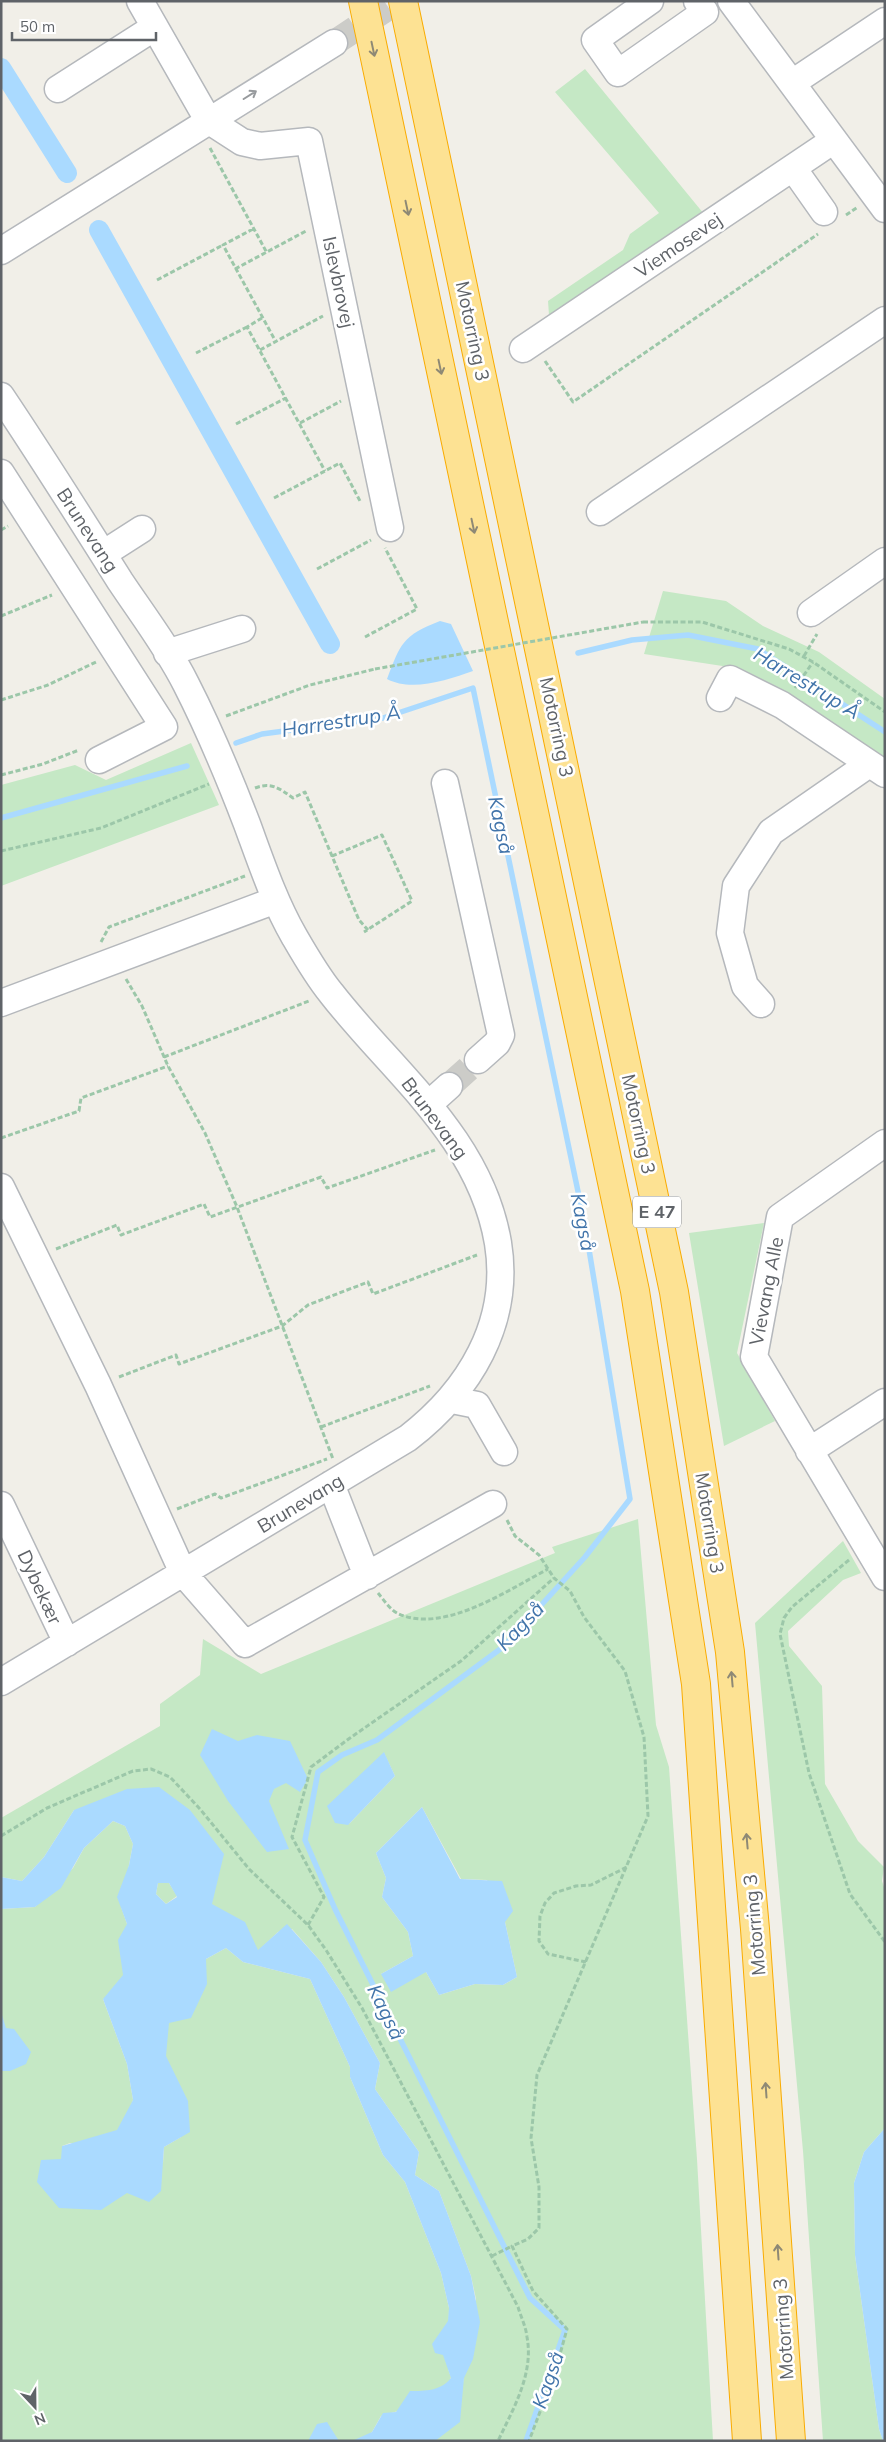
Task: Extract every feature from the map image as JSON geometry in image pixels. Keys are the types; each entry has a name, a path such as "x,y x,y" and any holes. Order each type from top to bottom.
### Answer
{"highway":[{"name":"Motorring 3","path":"363,1 635,1291 696,1684 747,2441"},
{"name":"Motorring 3","path":"403,1 674,1292 730,1652 755,1929 791,2441"}],"street":[{"path":"140,1 208,120"},
{"path":"650,1 595,40 618,73 705,12 697,1"},
{"path":"731,1 880,203"},
{"path":"792,83 885,20"},
{"path":"58,89 155,27"},
{"path":"1,251 334,43"},
{"name":"Islevbrovej","path":"208,120 242,142 260,146 310,142 344,305 384,536"},
{"name":"Viemosevej","path":"528,346 834,140"},
{"path":"793,168 830,220"},
{"path":"600,512 885,320"},
{"name":"Brunevang","path":"1,1682 183,1573 336,1472 408,1438 430,1421 445,1391 474,1368 496,1314 499,1247 492,1216 479,1181 457,1142 429,1104 330,992 295,937 276,900 232,786 186,682 2,398"},
{"path":"1,473 164,727 99,760"},
{"path":"103,554 142,529"},
{"path":"811,613 885,561"},
{"path":"137,684 170,657 242,629"},
{"path":"720,698 730,679 782,705 877,769 771,832 736,886 730,933 745,986 761,1004"},
{"path":"446,783 501,1035 497,1043 478,1060"},
{"path":"1,1002 276,900"},
{"path":"429,1104 449,1086"},
{"name":"Vievang Alle","path":"885,1144 780,1217 754,1357 885,1577"},
{"path":"1,1187 98,1385 183,1573 245,1644 492,1504"},
{"path":"445,1391 477,1405 504,1452"},
{"path":"809,1451 885,1402"},
{"path":"336,1472 367,1576"},
{"name":"Dybekær","path":"1,1505 67,1642"}],"path":[{"path":"208,146 267,253"},
{"path":"528,346 573,402 830,220 880,203"},
{"path":"235,269 326,220"},
{"path":"157,280 253,229"},
{"path":"222,245 276,342"},
{"path":"260,350 344,305"},
{"path":"196,353 262,318"},
{"path":"247,327 325,471"},
{"path":"236,424 286,398"},
{"path":"300,423 342,401"},
{"path":"274,498 340,463 361,504"},
{"path":"317,569 384,536 417,609 365,637"},
{"path":"1,616 41,600 73,584"},
{"path":"204,724 310,685 375,669 643,622 702,622 789,649 813,662 885,712"},
{"path":"1,700 48,685 116,651"},
{"path":"793,690 813,662"},
{"path":"1,852 101,828 232,786 276,786 293,798 305,792 332,856 359,920 366,931 412,901 382,836 332,856"},
{"path":"158,1516 215,1494 221,1498 336,1472 321,1427 237,1207 205,1133 168,1066 142,1006 114,960 100,944 109,927 264,869"},
{"path":"164,1057 330,992"},
{"path":"1,1138 79,1111 81,1098 168,1066"},
{"path":"36,1257 117,1225 121,1235 204,1204 210,1217 321,1177 327,1188 457,1142"},
{"path":"98,1385 176,1355 179,1364 282,1326 308,1305 368,1282 373,1294 499,1247"},
{"path":"321,1427 445,1391"},
{"path":"492,1504 503,1514 514,1536 539,1555 554,1578 570,1591 584,1617 625,1671 644,1737 648,1816 537,2075 531,2138 539,2187 539,2228 528,2239 492,2256"},
{"path":"867,1546 792,1607 784,1618 780,1634 809,1773 850,1894 885,1942"},
{"path":"367,1576 379,1594 397,1614 419,1621 444,1618 481,1603 548,1569"},
{"path":"308,1925 324,1897 292,1837 311,1767 461,1661 554,1578"},
{"path":"1,1836 46,1808 133,1771 152,1769 170,1777 200,1809 249,1870 308,1925 362,2008 518,2307 527,2337 528,2363 520,2393 498,2441"},
{"path":"586,1962 548,1954 539,1941 542,1909 554,1893 576,1886 591,1885 627,1867"},
{"path":"512,2246 533,2290 567,2330 555,2372 530,2441"}],"green space":[{"path":"585,69 704,214 549,315 548,301 623,250 630,234 659,213 555,92"},
{"path":"663,591 726,601 763,626 819,652 885,699 885,765 729,667 644,654"},
{"path":"191,743 219,805 1,886 1,785 75,765 106,780"},
{"path":"764,1223 737,1353 775,1421 724,1446 689,1233"},
{"path":"638,1519 656,1725 669,1767 697,2159 713,2441 392,2441 461,2396 476,2299 471,2276 439,2191 415,2175 419,2152 375,2089 380,2063 344,1997 321,1962 292,1929 278,1932 258,1951 218,1930 190,1810 74,1810 44,1857 22,1881 1,1877 1,1818 160,1726 160,1704 200,1675 203,1639 261,1674 555,1553 552,1547","holes":["384,1753 395,1776 349,1824","422,1807 461,1879 487,1880 505,1922 517,1977 503,1985 475,1984 439,1995 426,1972 381,1974 413,1956 408,1932 382,1897 386,1878 376,1853"]},
{"path":"843,1541 861,1573 843,1580 788,1631 789,1646 822,1686 825,1784 858,1841 884,1867 882,1881 885,1890 885,2128 864,2152 854,2183 855,2255 879,2429 883,2441 823,2441 803,2151 755,1623"},
{"path":"113,1821 125,1826 133,1844 121,1907 127,1924 125,1990 103,1999 127,2064 133,2100 115,2148 70,2143 62,2146 163,2163 164,2147 181,2137 158,2034 169,2022 206,1959 226,1948 243,1962 310,1979 350,2067 350,2077 383,2155 405,2182 441,2273 449,2308 448,2369 451,2377 446,2397 381,2416 372,2432 361,2441 1,2441 1,2071 10,2071 1,2031 1,1909 35,1907 73,1868 84,1848"},
{"path":"158,1883 169,1883 177,1896 166,1904 156,1894"}],"water":[{"path":"440,621 451,624 473,671 441,681 418,685 397,683 387,679 404,642 418,631"},
{"path":"212,1729 238,1741 257,1735 290,1741 308,1779 300,1792 286,1783 274,1789 269,1801 289,1849 267,1852 228,1801 200,1755"},
{"path":"384,1752 395,1776 348,1825 335,1823 327,1806"},
{"path":"159,1787 190,1810 224,1854 212,1904 245,1922 258,1950 287,1924 321,1962 344,1997 380,2063 375,2089 419,2152 415,2175 439,2191 471,2276 480,2322 473,2359 464,2378 460,2422 435,2441 352,2441 372,2432 383,2413 396,2412 410,2391 438,2388 451,2378 443,2355 435,2353 432,2344 448,2321 449,2308 441,2273 405,2182 383,2155 350,2077 350,2067 310,1979 243,1962 226,1948 206,1959 207,1984 191,2018 169,2023 166,2056 188,2101 190,2132 164,2147 161,2191 149,2202 127,2193 101,2210 59,2208 37,2182 41,2160 61,2159 62,2146 117,2130 133,2100 127,2064 103,1999 123,1975 118,1940 127,1924 117,1897 129,1865 133,1844 125,1826 113,1821 84,1848 61,1888 35,1907 1,1909 1,1877 22,1881 44,1857 74,1810 127,1789","holes":["158,1883 169,1883 177,1897 166,1904 156,1894"]},
{"path":"422,1807 460,1879 502,1881 513,1911 505,1922 517,1977 503,1985 475,1984 439,1995 426,1972 391,1992 381,1974 413,1956 408,1932 382,1897 386,1878 376,1853"},
{"path":"1,2012 6,2028 14,2029 31,2052 26,2064 10,2071 1,2071"},
{"path":"885,2128 885,2441 883,2441 879,2429 855,2255 854,2183 864,2152"},
{"path":"327,2422 339,2441 308,2441 317,2424"}],"waterway":[{"path":"1,68 67,173"},
{"path":"99,230 330,644"},
{"name":"Harrestrup Å","path":"578,653 632,640 688,635 758,649 885,732"},
{"name":"Kagså","path":"236,743 262,734 383,718 473,688 585,1225 630,1499 585,1557 503,1647 377,1740 342,1755 318,1772 305,1840 335,1909 530,2298 565,2330 526,2441"},
{"name":"Harrestrup Å","path":"1,818 187,766"}],"tunnel":[{"path":"334,43 398,1"},
{"path":"449,1086 478,1060"}]}
